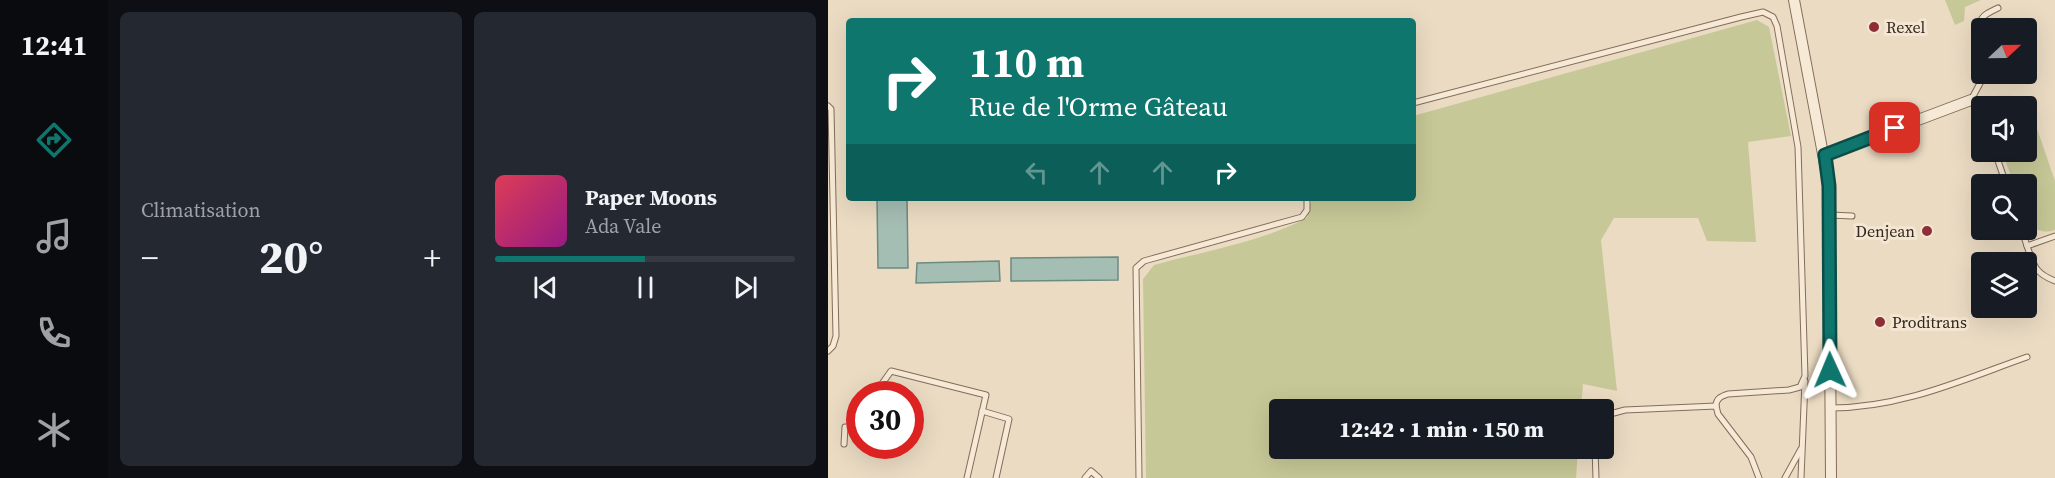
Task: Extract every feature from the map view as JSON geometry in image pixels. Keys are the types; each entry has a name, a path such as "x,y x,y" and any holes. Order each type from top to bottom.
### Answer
{"street":[{"path":"1794,0 1825,155 1829,186 1831,478"},
{"path":"1825,155 1971,100"}],"lane":[{"path":"1981,18 1998,8"},
{"path":"1416,102 1741,17 1763,12 1773,17 1777,26 1798,147 1805,376 1801,478"},
{"path":"828,106 831,109 836,336 833,346 828,351"},
{"path":"1138,478 1136,268 1144,261 1302,217 1307,210 1306,201"},
{"path":"1829,215 1852,216"},
{"path":"2027,246 2055,236"},
{"path":"2025,240 2036,270 2043,277 2055,281"},
{"path":"1831,408 1855,408 1902,400 2027,357"},
{"path":"884,381 891,371 986,395 967,478"},
{"path":"1760,478 1751,457 1718,414 1716,402 1728,393 1789,390 1800,387 1805,376"},
{"path":"1614,413 1625,410 1716,406"},
{"path":"982,411 1009,419 996,478"},
{"path":"844,444 846,427"},
{"path":"1785,478 1802,448"},
{"path":"1595,459 1596,478"},
{"path":"1085,478 1091,471 1099,478"}],"green space":[{"path":"1945,0 1981,0 1965,7 1964,21 1955,25"},
{"path":"1757,20 1769,27 1791,136 1748,142 1756,242 1707,241 1698,218 1614,218 1601,240 1617,391 1583,384 1582,399 1269,399 1269,459 1577,459 1576,478 1146,478 1143,279 1154,265 1270,234 1307,218 1311,201 1416,201 1416,115"},
{"path":"2037,129 2055,181 2055,230 2047,232 2037,230 2037,174 2010,174 2006,162 2037,162"}],"shaded area":[{"path":"877,201 907,201 908,268 878,268"},
{"path":"1118,257 1118,280 1011,281 1011,258"},
{"path":"999,261 1000,281 916,283 917,263"}],"place":[{"name":"Rexel","path":"1874,27"},
{"name":"Denjean","path":"1927,231"},
{"name":"Proditrans","path":"1880,322"}],"route":[{"path":"1830,370 1829,186 1825,155 1895,128"}]}
